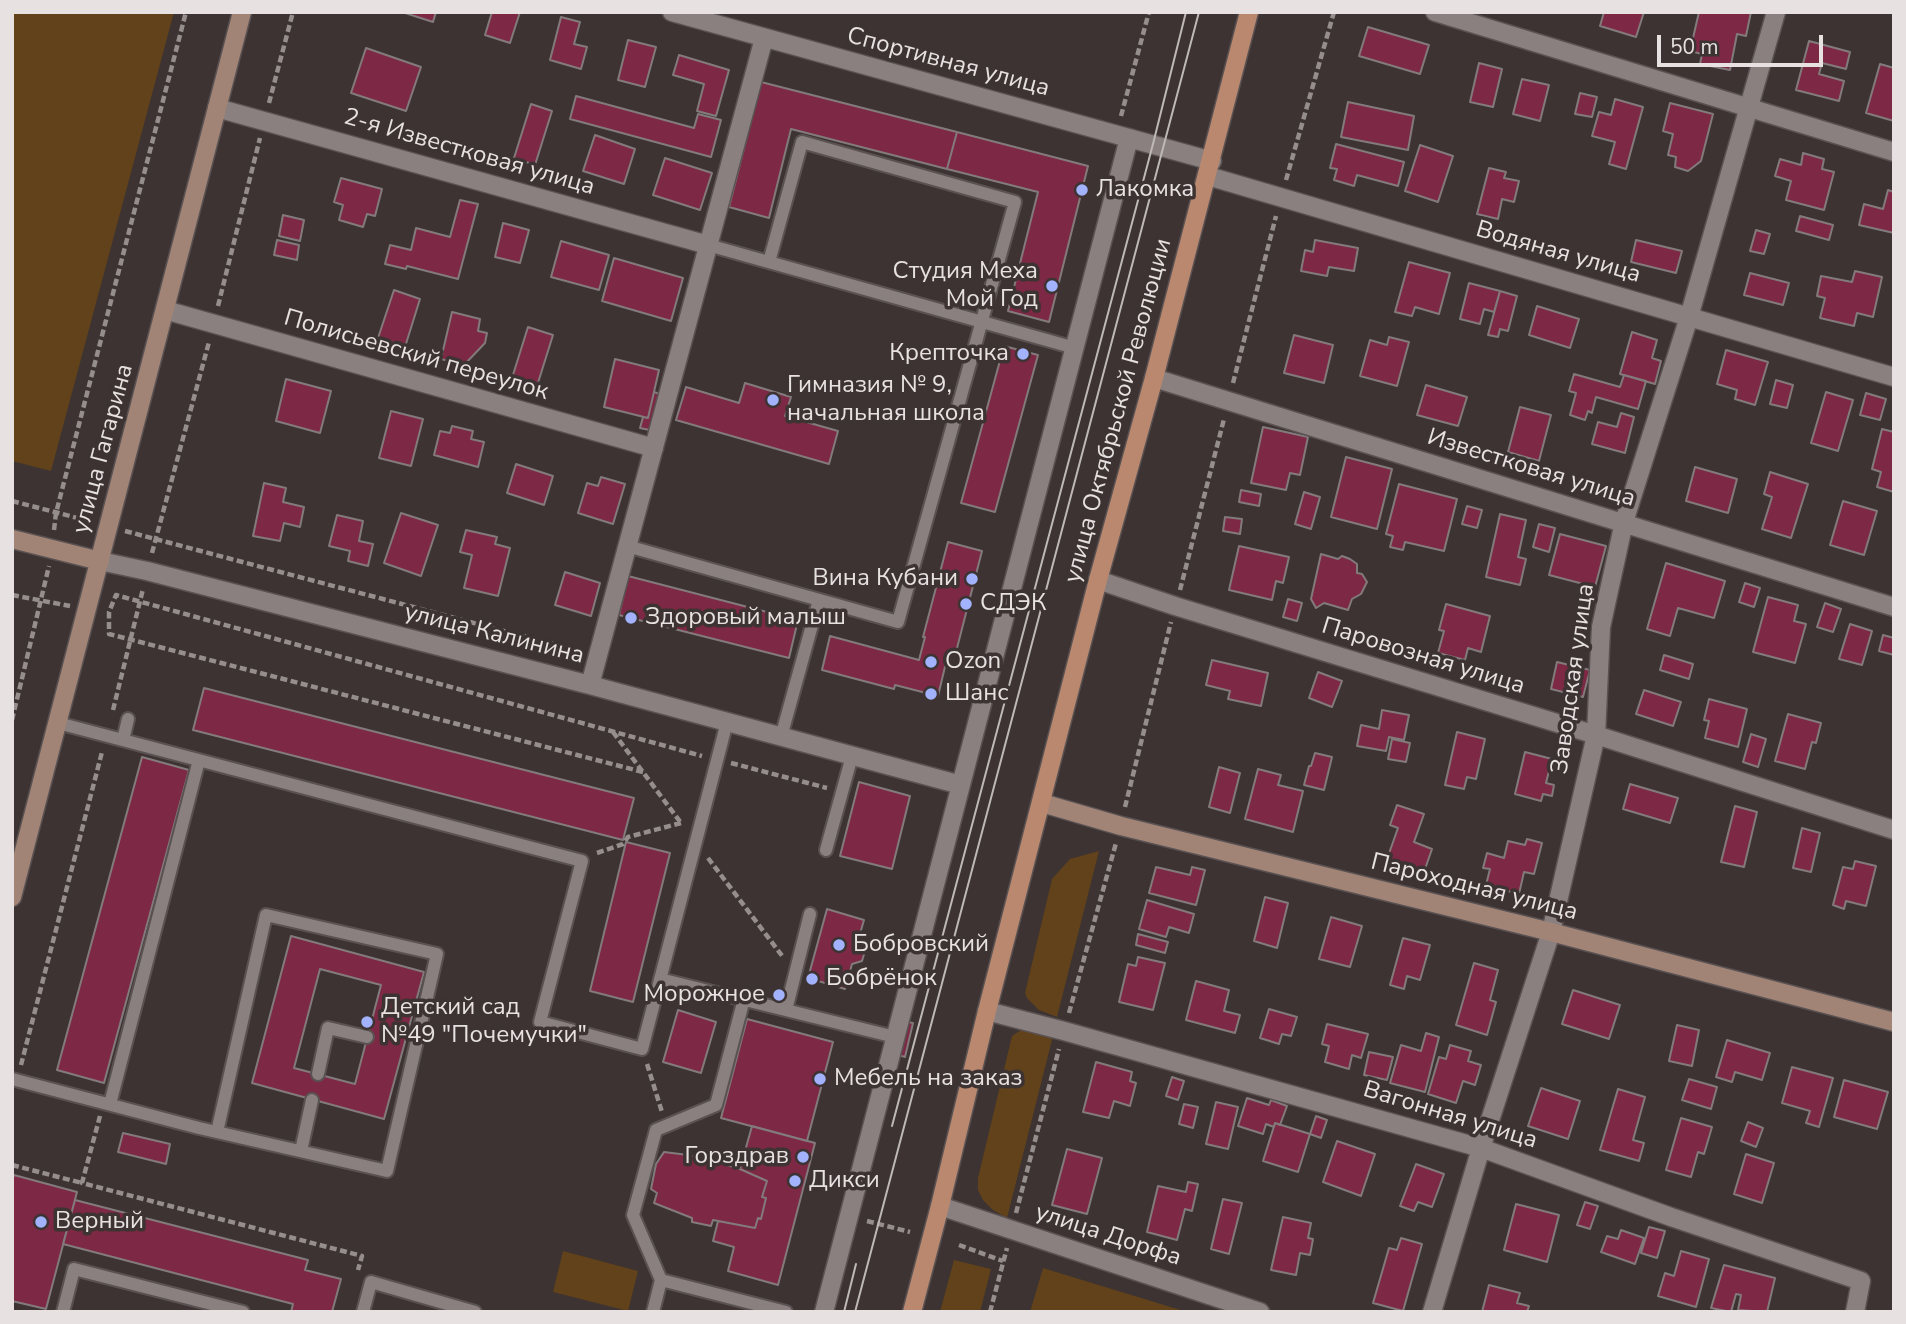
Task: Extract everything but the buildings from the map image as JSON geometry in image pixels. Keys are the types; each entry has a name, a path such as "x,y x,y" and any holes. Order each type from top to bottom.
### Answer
{"main road":[{"name":"улица Октябрьской Революции","path":"912,1312 1098,580 1210,169 1249,12"}],"street":[{"name":"улица Гагарина","path":"12,897 243,12"},
{"name":"Спортивная улица","path":"672,12 1129,138 1210,169"},
{"path":"1435,12 1894,152"},
{"name":"Заводская улица","path":"1432,1312 1481,1147 1551,932 1596,736 1601,627 1623,522 1689,317 1776,12"},
{"path":"590,685 764,38"},
{"name":"2-я Известковая улица","path":"217,108 708,245"},
{"path":"824,1312 1129,138"},
{"name":"Водяная улица","path":"1210,169 1282,198 1894,377"},
{"name":"Полисьевский переулок","path":"165,310 654,448"},
{"name":"Известковая улица","path":"1154,378 1894,607"},
{"name":"улица Калинина","path":"12,539 590,685 961,785"},
{"name":"Паровозная улица","path":"1098,580 1894,830"},
{"name":"Пароходная улица","path":"1042,803 1894,1022"},
{"name":"Вагонная улица","path":"987,1011 1481,1147 1671,1217 1861,1281 1855,1312"},
{"name":"улица Дорфа","path":"940,1206 1260,1312"}],"lane":[{"path":"627,546 898,622 1015,202 802,142 769,262"},
{"path":"708,245 1075,348"},
{"path":"781,737 819,600"},
{"path":"123,740 128,719"},
{"path":"58,723 582,860 540,1022 642,1049 727,722"},
{"path":"826,850 852,756"},
{"path":"107,1103 199,760"},
{"path":"786,1010 810,914"},
{"path":"12,1079 217,1132 387,1171 410,1046 437,954 267,915 217,1132"},
{"path":"660,979 895,1037"},
{"path":"653,1312 661,1280 633,1215 656,1130 716,1105 744,999"},
{"path":"318,1074 328,1028 367,1037"},
{"path":"301,1152 312,1100"},
{"path":"63,1312 74,1269 243,1312"},
{"path":"661,1280 786,1312"},
{"path":"362,1312 371,1282 475,1312"}],"path":[{"path":"12,720 53,550 56,513 186,12"},
{"path":"990,1312 1121,825 1175,606 1282,198 1334,12"},
{"path":"12,501 598,656"},
{"path":"12,595 40,601"},
{"path":"643,772 110,634 109,612 116,595 842,792"},
{"path":"642,1049 667,1126"},
{"path":"82,1183 107,1103"},
{"path":"12,1165 362,1256 356,1278"},
{"path":"849,1215 910,1232"},
{"path":"959,1245 1003,1261"}],"shaded area":[{"path":"12,12 174,12 51,471 12,461"},
{"path":"1099,851 1057,1017 1039,1010 1025,993 1052,879 1070,859"},
{"path":"1024,1028 1053,1036 1007,1218 983,1200 978,1190 978,1178 1012,1036"},
{"path":"563,1251 638,1271 628,1311 553,1292"},
{"path":"954,1260 991,1269 980,1312 940,1312"},
{"path":"1043,1268 1187,1312 1030,1312"}],"tram line":[{"path":"892,1126 1186,12"},
{"path":"855,1312 1199,12"},
{"path":"844,1312 856,1264"}],"place":[{"name":"Лакомка","path":"1082,190"},
{"name":"Студия Меха Мой Год","path":"1052,286"},
{"name":"Крепточка","path":"1023,354"},
{"name":"Гимназия № 9, начальная школа","path":"773,400"},
{"name":"Вина Кубани","path":"972,579"},
{"name":"СДЭК","path":"966,604"},
{"name":"Здоровый малыш","path":"631,618"},
{"name":"Ozon","path":"931,662"},
{"name":"Шанс","path":"931,694"},
{"name":"Бобровский","path":"839,945"},
{"name":"Бобрёнок","path":"812,979"},
{"name":"Морожное","path":"779,995"},
{"name":"Детский сад №49 \"Почемучки\"","path":"367,1022"},
{"name":"Мебель на заказ","path":"820,1079"},
{"name":"Горздрав","path":"803,1157"},
{"name":"Дикси","path":"795,1181"},
{"name":"Верный","path":"41,1222"}]}
